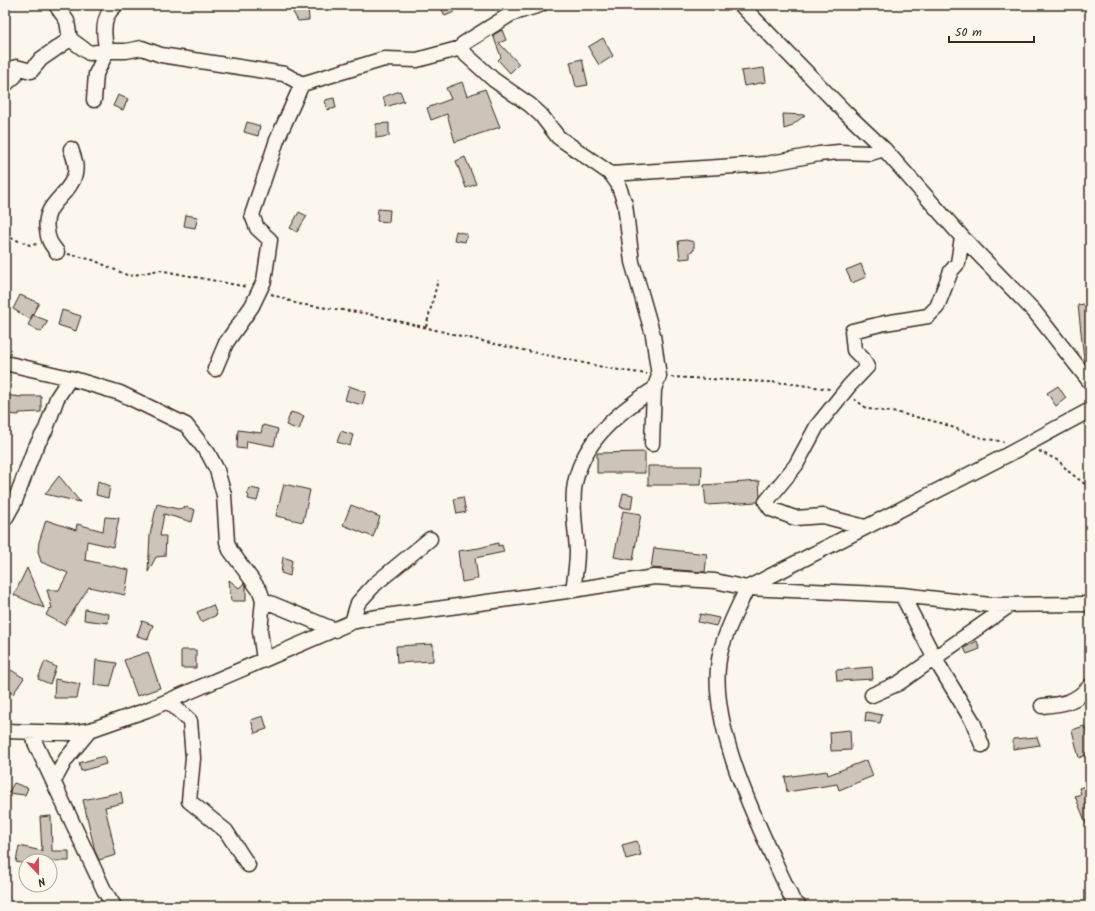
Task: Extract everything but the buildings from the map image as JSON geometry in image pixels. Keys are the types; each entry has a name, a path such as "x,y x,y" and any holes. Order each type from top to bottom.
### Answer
{"street":[{"path":"56,5 67,21 70,39 89,52 126,51 142,48 161,55 284,74 302,84 384,59 417,60 461,48 463,44 511,14 540,5"},
{"path":"94,100 96,74 107,51 103,37 107,17 110,10 116,5"},
{"path":"741,5 884,150 962,237 1034,311 1090,382"},
{"path":"5,83 15,76 16,67 31,71 41,59 70,39"},
{"path":"461,48 463,52 494,80 541,115 558,137 611,174 618,184 625,204 632,262 653,335 656,382 652,444"},
{"path":"215,369 226,343 252,306 264,281 270,240 257,228 252,215 277,140 302,84"},
{"path":"57,252 49,243 46,224 47,214 74,176 76,165 71,149"},
{"path":"611,174 766,164 818,154 845,152 871,153 884,150"},
{"path":"865,527 823,516 795,518 771,509 766,502 796,465 817,426 844,392 867,367 863,359 854,350 852,331 885,322 928,316 937,306 951,271 958,263 962,237"},
{"path":"5,363 70,378 120,394 186,425 208,453 217,470 224,495 227,542 230,550 260,590 263,600 260,631 264,660"},
{"path":"5,519 15,501 34,450 46,429 57,398 70,378"},
{"path":"573,590 577,552 574,490 586,452 618,414 656,382"},
{"path":"799,906 793,901 749,804 724,730 718,691 721,650 747,588 1040,438 1090,410"},
{"path":"352,622 358,603 375,584 430,539"},
{"path":"5,731 71,733 90,730 168,701 352,622 371,618 573,590 654,576 715,581 747,588 902,595 1010,605 1090,604"},
{"path":"902,595 934,659 973,722 982,745"},
{"path":"263,600 335,630"},
{"path":"872,695 899,684 1010,605"},
{"path":"1042,706 1064,704 1084,692 1090,686"},
{"path":"168,701 190,721 193,758 189,800 226,832 248,865"},
{"path":"54,781 66,759 90,730"},
{"path":"30,732 104,890 114,906"}],"path":[{"path":"5,236 30,245 44,244 57,252 93,260 129,276 159,270 260,290 298,304 338,308 426,327 495,344 612,369 656,382 786,382 818,386 844,392 868,409 899,413 942,423 978,437 1035,449 1059,460 1068,471 1090,488"},
{"path":"426,327 438,280"}]}
